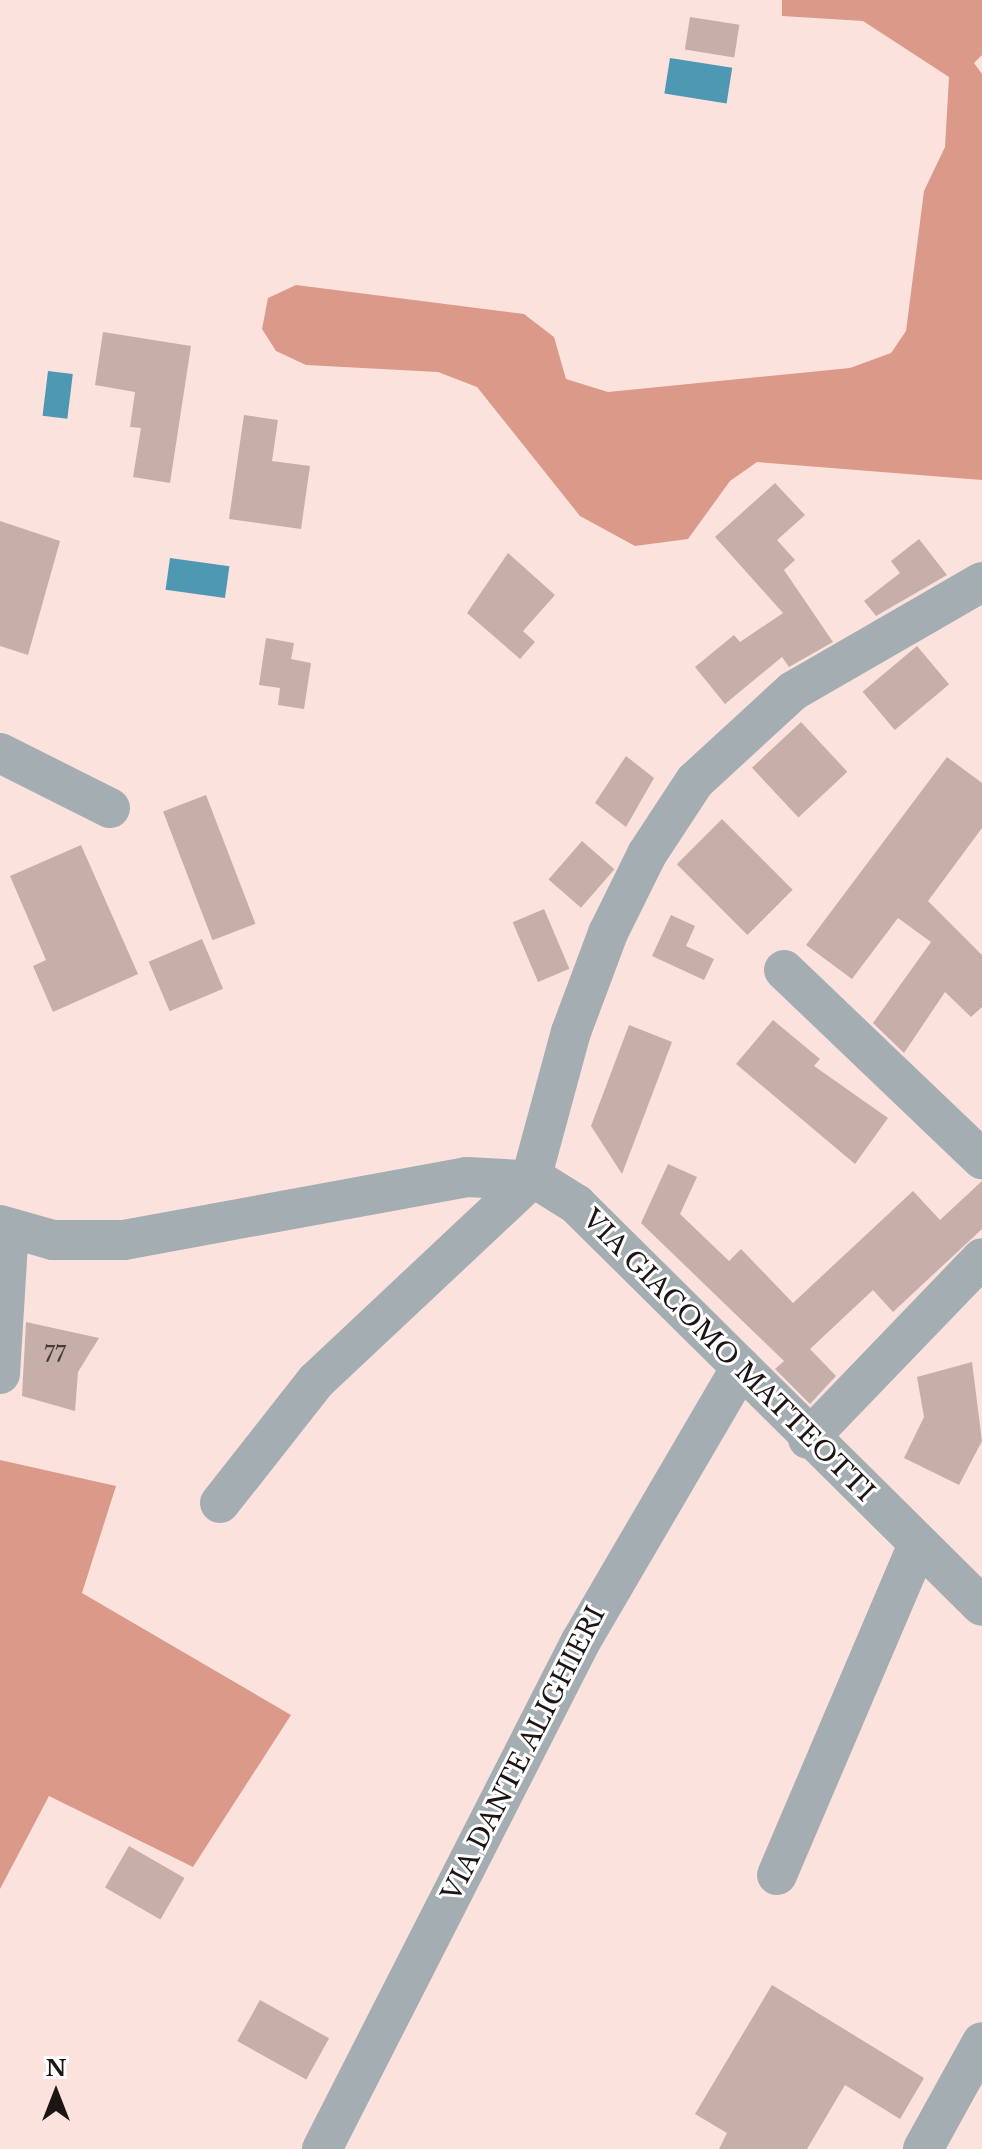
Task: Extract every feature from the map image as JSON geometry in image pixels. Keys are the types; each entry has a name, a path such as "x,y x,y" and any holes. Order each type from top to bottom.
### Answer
{"street":[{"path":"220,1503 316,1381 531,1179 591,975 623,899 684,796 732,742 793,691 982,582"},
{"path":"0,753 110,808"},
{"path":"784,970 982,1159"},
{"name":"VIA GIACOMO MATTEOTTI","path":"0,1374 5,1226 65,1241 135,1239 459,1179 531,1179 576,1204 741,1367 808,1439 982,1606"},
{"path":"808,1439 982,1258"},
{"name":"VIA DANTE ALIGHIERI","path":"322,2149 588,1628 741,1367"},
{"path":"777,1875 918,1544"},
{"path":"923,2149 982,2042"}],"shaded area":[{"path":"782,0 982,0 982,55 974,63 982,74 982,480 757,462 730,481 688,539 635,546 580,516 477,387 438,372 306,365 276,351 262,329 268,298 296,285 524,314 554,337 566,379 608,392 850,368 891,353 906,331 924,191 945,147 949,77 863,21 782,16"},
{"path":"0,1460 116,1486 82,1593 291,1715 193,1867 49,1796 0,1889"}],"water":[{"path":"670,58 732,68 727,103 664,94"},
{"path":"48,371 73,374 67,419 43,416"},
{"path":"170,558 229,566 225,598 166,590"}],"building":[{"path":"690,17 739,25 734,57 685,50"},
{"path":"103,332 191,346 170,483 133,477 141,428 130,427 135,392 95,385"},
{"path":"244,415 278,420 272,461 310,466 301,529 229,519"},
{"path":"775,483 805,515 777,540 795,560 784,570 833,642 789,667 782,657 725,704 695,667 734,635 740,642 783,613 715,537"},
{"path":"0,521 60,541 28,655 0,646"},
{"path":"919,539 947,575 876,616 864,601 900,573 891,561"},
{"path":"508,553 555,595 523,631 535,642 520,659 467,613"},
{"path":"266,638 294,643 291,659 311,663 304,709 278,705 280,688 259,685"},
{"path":"917,646 949,684 895,730 863,692"},
{"path":"801,722 847,772 798,817 752,768"},
{"path":"626,756 654,778 626,827 595,803"},
{"path":"947,757 982,783 982,828 928,901 982,955 982,1007 971,1017 945,992 904,1053 873,1023 931,942 898,918 852,979 806,945"},
{"path":"206,795 255,924 213,940 163,811"},
{"path":"722,819 793,890 747,935 677,864"},
{"path":"582,841 614,869 581,908 549,879"},
{"path":"81,845 138,974 53,1012 33,966 46,960 10,876"},
{"path":"544,909 569,969 538,982 513,922"},
{"path":"671,915 695,926 686,946 714,959 704,980 652,956"},
{"path":"202,939 223,989 170,1011 149,962"},
{"path":"773,1020 820,1059 814,1066 888,1118 855,1164 736,1064"},
{"path":"629,1025 672,1042 622,1174 591,1126"},
{"path":"668,1164 697,1177 680,1214 729,1261 741,1249 793,1303 913,1191 940,1220 982,1181 982,1229 893,1312 873,1290 810,1349 836,1376 810,1404 775,1369 784,1361 641,1223"},
{"path":"26,1322 99,1338 78,1372 75,1411 22,1396"},
{"path":"972,1362 982,1441 959,1485 904,1458 924,1417 917,1377"},
{"path":"129,1846 184,1878 160,1920 105,1888"},
{"path":"772,1985 924,2078 900,2119 845,2085 807,2149 719,2149 727,2133 695,2114"},
{"path":"260,2000 329,2038 306,2079 237,2041"}]}
